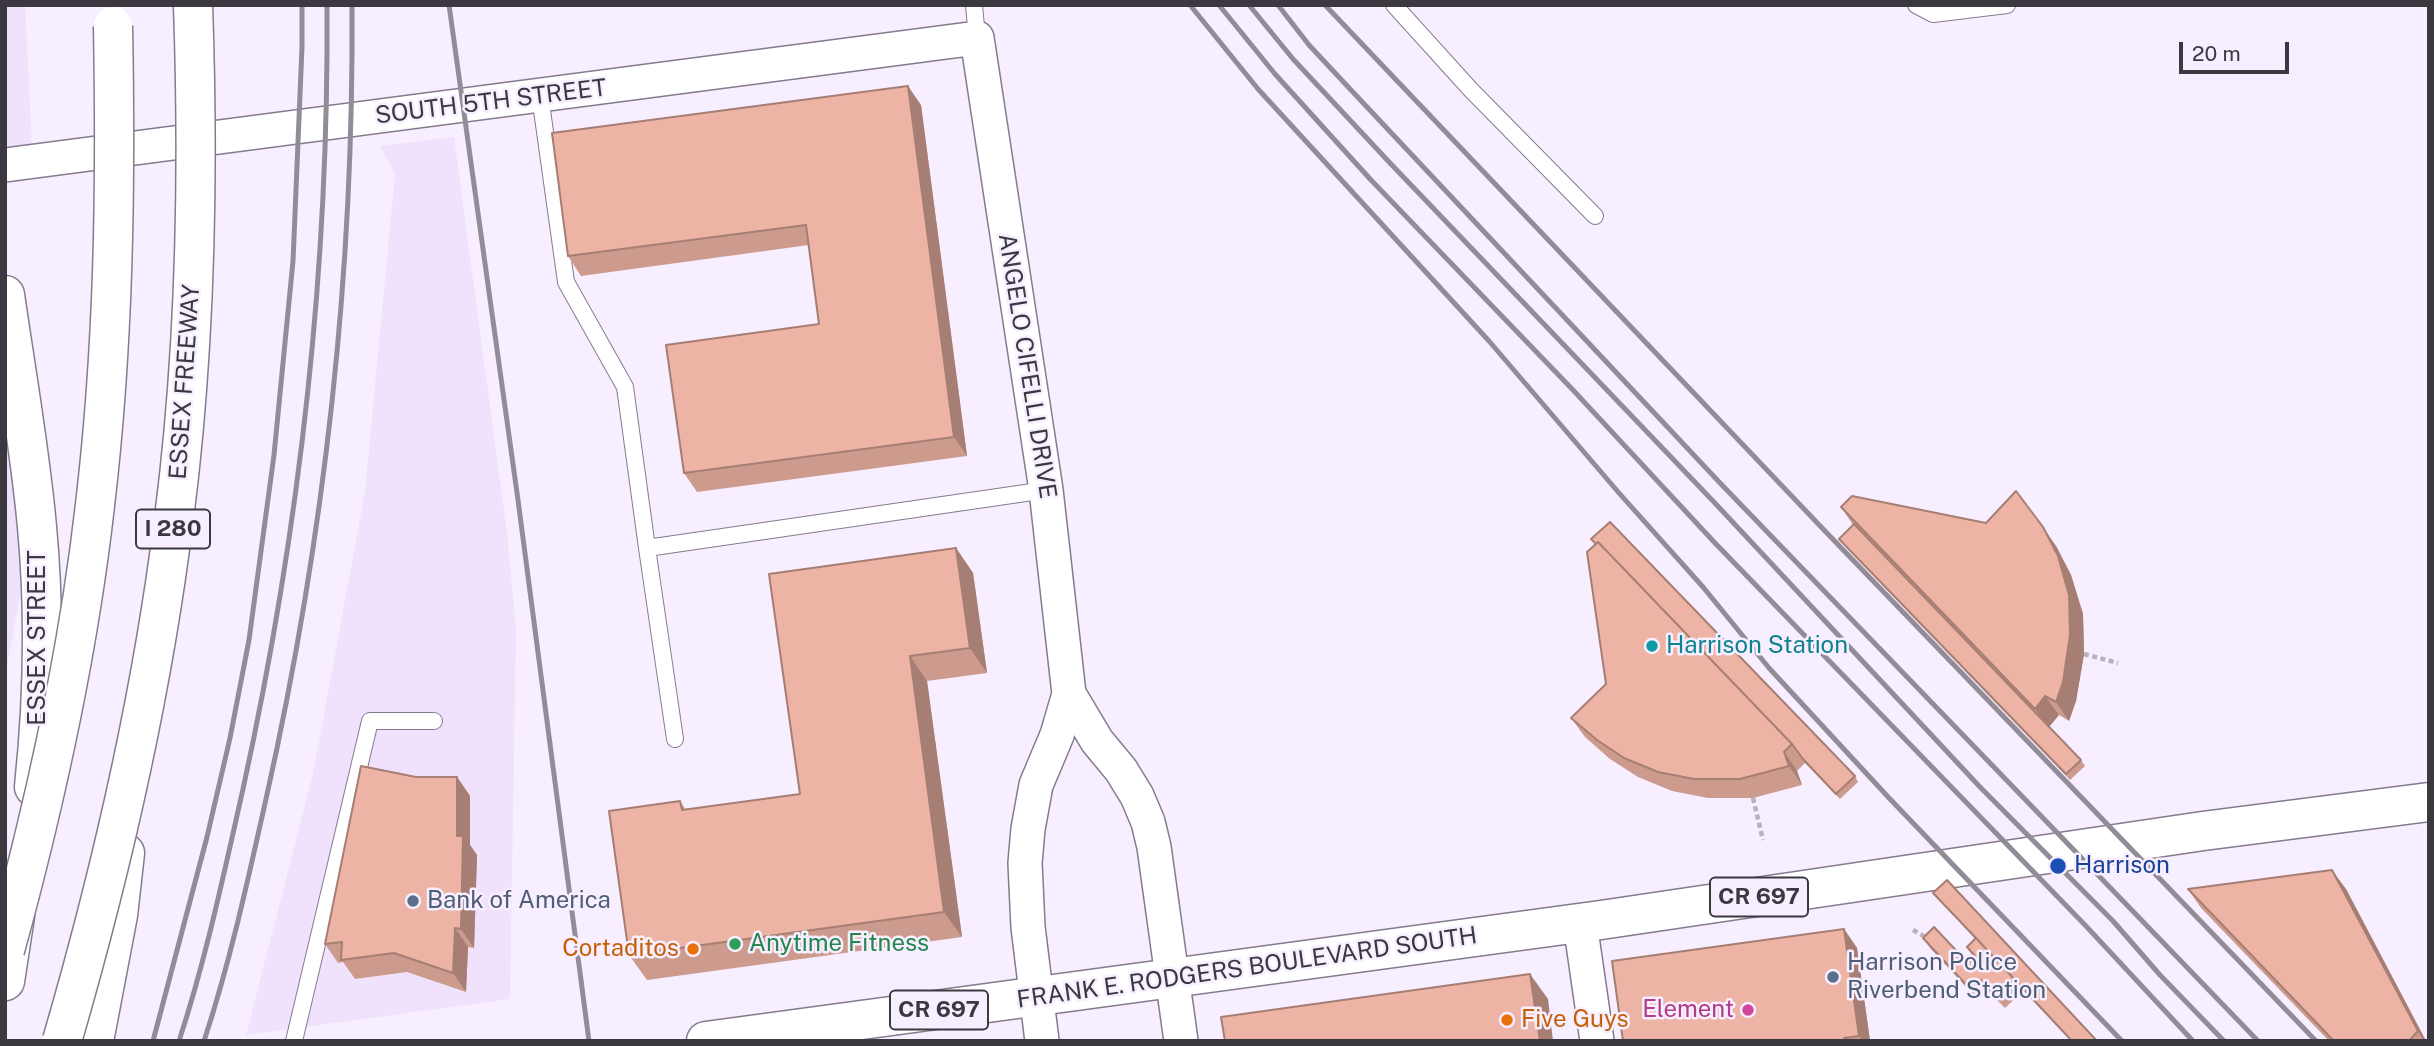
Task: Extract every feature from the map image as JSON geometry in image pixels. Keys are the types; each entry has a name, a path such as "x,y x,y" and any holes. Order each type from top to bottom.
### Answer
{"main road":[{"name":"ESSEX FREEWAY","path":"62,1041 115,847 143,717 174,518 187,383 196,198 193,5"},
{"path":"5,950 35,838 63,706 95,505 113,273 116,165 112,15"},
{"name":"ESSEX STREET","path":"5,295 20,439 33,489 40,564 41,687 31,807 5,981"},
{"path":"94,1041 118,915 143,717"},
{"name":"FRANK E. RODGERS BOULEVARD SOUTH","path":"706,1041 1591,922 2189,833 2429,802"}],"street":[{"name":"SOUTH 5TH STREET","path":"5,165 977,38"},
{"name":"ANGELO CIFELLI DRIVE","path":"977,38 1046,490 1069,694 1057,735 1036,786 1025,863 1027,910 1042,1041"},
{"name":"ANGELO CIFELLI DRIVE","path":"1069,694 1097,741 1138,796 1148,822 1154,847 1181,1041"},
{"path":"1591,922 1597,1041"}],"lane":[{"path":"974,5 977,38"},
{"path":"1394,5 1471,90 1595,216"},
{"path":"1916,5 1933,14 2007,5"},
{"path":"540,96 566,282 625,387 675,739"},
{"path":"647,548 1046,490"},
{"path":"294,1041 370,721 434,722"}],"path":[{"path":"2084,654 2118,663"},
{"path":"1753,798 1763,840"},
{"path":"1913,930 1936,943"}],"shaded area":[{"path":"5,5 25,5 32,145 5,149"},
{"path":"454,137 507,533 516,628 510,999 246,1035 313,774 365,492 395,174 380,146"},
{"path":"5,418 25,570 5,676"}],"building":[{"path":"908,86 954,437 684,473 666,345 819,324 806,225 568,256 552,133"},
{"path":"2016,491 2043,527 2058,556 2069,595 2070,635 2063,682 2056,702 2045,696 2035,709 1841,507 1852,496 1986,523"},
{"path":"1610,522 1855,776 1836,794 1792,744 1598,542 1596,544 1591,539"},
{"path":"1854,524 2081,760 2066,774 1839,539"},
{"name":"Harrison Station","path":"1598,542 1792,744 1784,752 1789,766 1740,779 1694,779 1658,772 1624,758 1571,718 1606,684 1587,552"},
{"path":"956,548 970,648 910,656 944,912 629,955 609,811 680,801 682,810 800,794 769,574"},
{"name":"Bank of America","path":"361,766 416,777 457,777 457,836 463,836 461,929 455,928 453,973 394,953 341,960 342,942 325,944"},
{"path":"2332,870 2418,1031 2409,1041 2334,1041 2188,889"},
{"path":"1947,880 2097,1041 2072,1041 1933,893"},
{"path":"1934,927 1968,963 1976,957 1967,947 1976,938 2015,980 1997,998 1981,980 1971,990 1923,938"},
{"name":"Element","path":"1844,929 1859,1036 1844,1038 1845,1041 1623,1041 1612,961"},
{"path":"1530,974 1540,1041 1225,1041 1221,1017"}],"railway":[{"path":"153,1041 207,837 249,640 274,455 293,261 302,5"},
{"path":"179,1041 206,947 243,789 263,693 295,498 307,400 323,202 327,5"},
{"path":"204,1041 230,951 266,799 304,603 319,504 332,405 348,205 352,5"},
{"path":"449,5 589,1041"},
{"path":"1190,5 1258,89 1489,341 1703,587 1769,668 1890,799 2122,1041"},
{"path":"1219,5 1275,74 1371,180 2193,1041"},
{"path":"1249,5 1293,59 1390,163 1713,501 1980,787 2113,921 2160,975 2224,1041"},
{"path":"1278,5 1309,45 1721,484 2258,1041"},
{"path":"1325,5 1824,530 2316,1041"}],"place":[{"name":"Harrison Station","path":"1652,646"},
{"name":"Harrison","path":"2058,866"},
{"name":"Bank of America","path":"413,901"},
{"name":"Anytime Fitness","path":"735,944"},
{"name":"Cortaditos","path":"693,949"},
{"name":"Harrison Police Riverbend Station","path":"1833,977"},
{"name":"Element","path":"1748,1010"},
{"name":"Five Guys","path":"1507,1020"}]}
